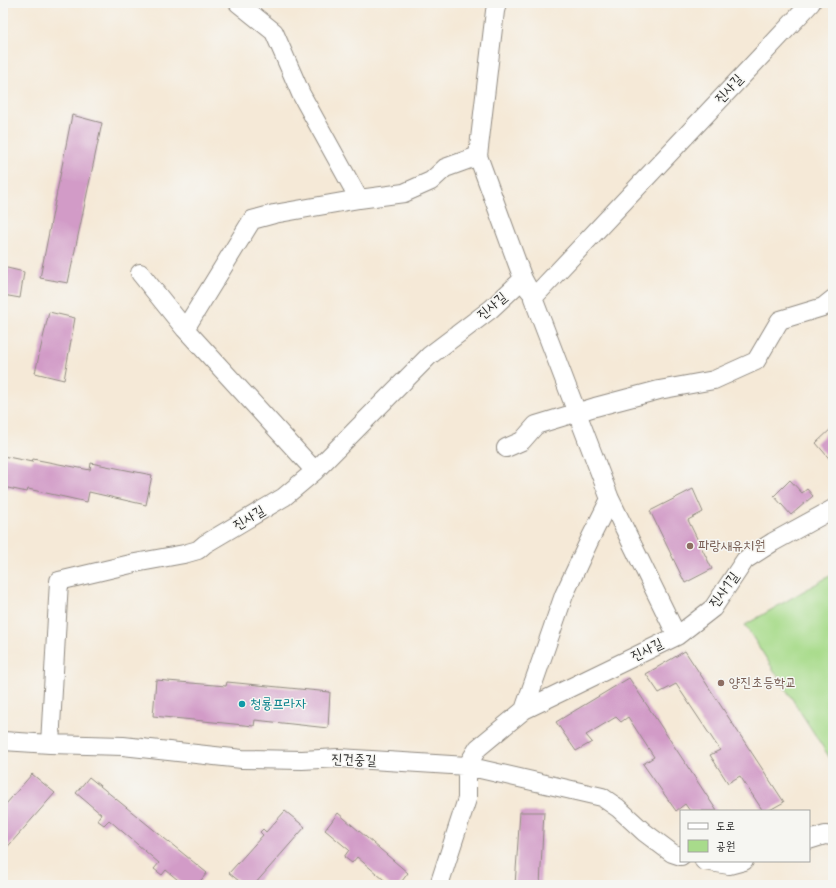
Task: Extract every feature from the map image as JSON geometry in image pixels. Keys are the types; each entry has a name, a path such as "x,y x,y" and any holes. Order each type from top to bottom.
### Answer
{"street":[{"path":"238,3 274,32 301,94 360,199"},
{"name":"진사길","path":"467,766 478,748 524,710 677,636 610,499 533,298 523,279 478,156 497,3"},
{"name":"진사길","path":"533,298 811,3"},
{"path":"185,329 252,220 274,214 404,193 431,181 445,168 478,156"},
{"path":"140,273 185,329 315,471"},
{"name":"진사길","path":"50,744 59,581 198,550 205,544 284,497 315,471 429,356 491,309 523,279"},
{"path":"506,448 522,441 536,425 577,412 659,390 714,380 756,361 780,320 823,307 833,299"},
{"path":"524,710 564,596 610,499"},
{"name":"진사1길","path":"677,636 713,608 745,560 773,542 833,509"},
{"name":"진건중길","path":"3,741 123,746 242,758 302,760 339,758 467,766 602,797 618,808 644,832 672,853 680,856"},
{"path":"439,885 467,799 467,766"},
{"path":"712,862 729,864 739,862"}],"green space":[{"path":"833,574 833,763 745,625"}],"building":[{"path":"72,115 102,123 68,283 40,278"},
{"path":"3,267 24,272 20,298 3,295"},
{"path":"49,312 75,318 64,380 35,373"},
{"path":"833,427 833,463 816,443"},
{"path":"3,456 32,462 33,459 90,470 91,463 152,475 146,505 89,492 87,502 28,489 27,492 3,487"},
{"path":"790,480 802,493 807,489 813,496 791,515 774,496"},
{"path":"693,489 703,512 688,520 712,569 685,583 650,511"},
{"path":"685,651 784,802 770,810 762,810 740,776 728,783 710,755 720,750 676,684 659,693 646,674"},
{"path":"629,678 716,810 689,810 685,804 676,811 643,764 654,757 628,717 621,722 616,717 586,735 592,742 576,751 556,722"},
{"name":"청룡프라자","path":"156,680 226,686 227,682 330,692 328,728 255,720 254,726 153,716"},
{"path":"32,774 55,793 3,852 3,801 6,804"},
{"path":"89,777 207,873 197,885 184,885 166,870 162,875 154,869 159,863 109,820 104,825 97,820 101,814 76,793"},
{"path":"285,811 305,827 254,885 244,885 229,873 263,835 260,832 263,829 266,832"},
{"path":"520,812 544,812 540,885 515,885"},
{"path":"338,813 408,873 399,885 390,885 357,857 352,863 344,857 349,850 325,830"}],"place":[{"name":"파랑새유치원","path":"690,546"},
{"name":"양진초등학교","path":"721,683"},
{"name":"청룡프라자","path":"242,704"}]}
